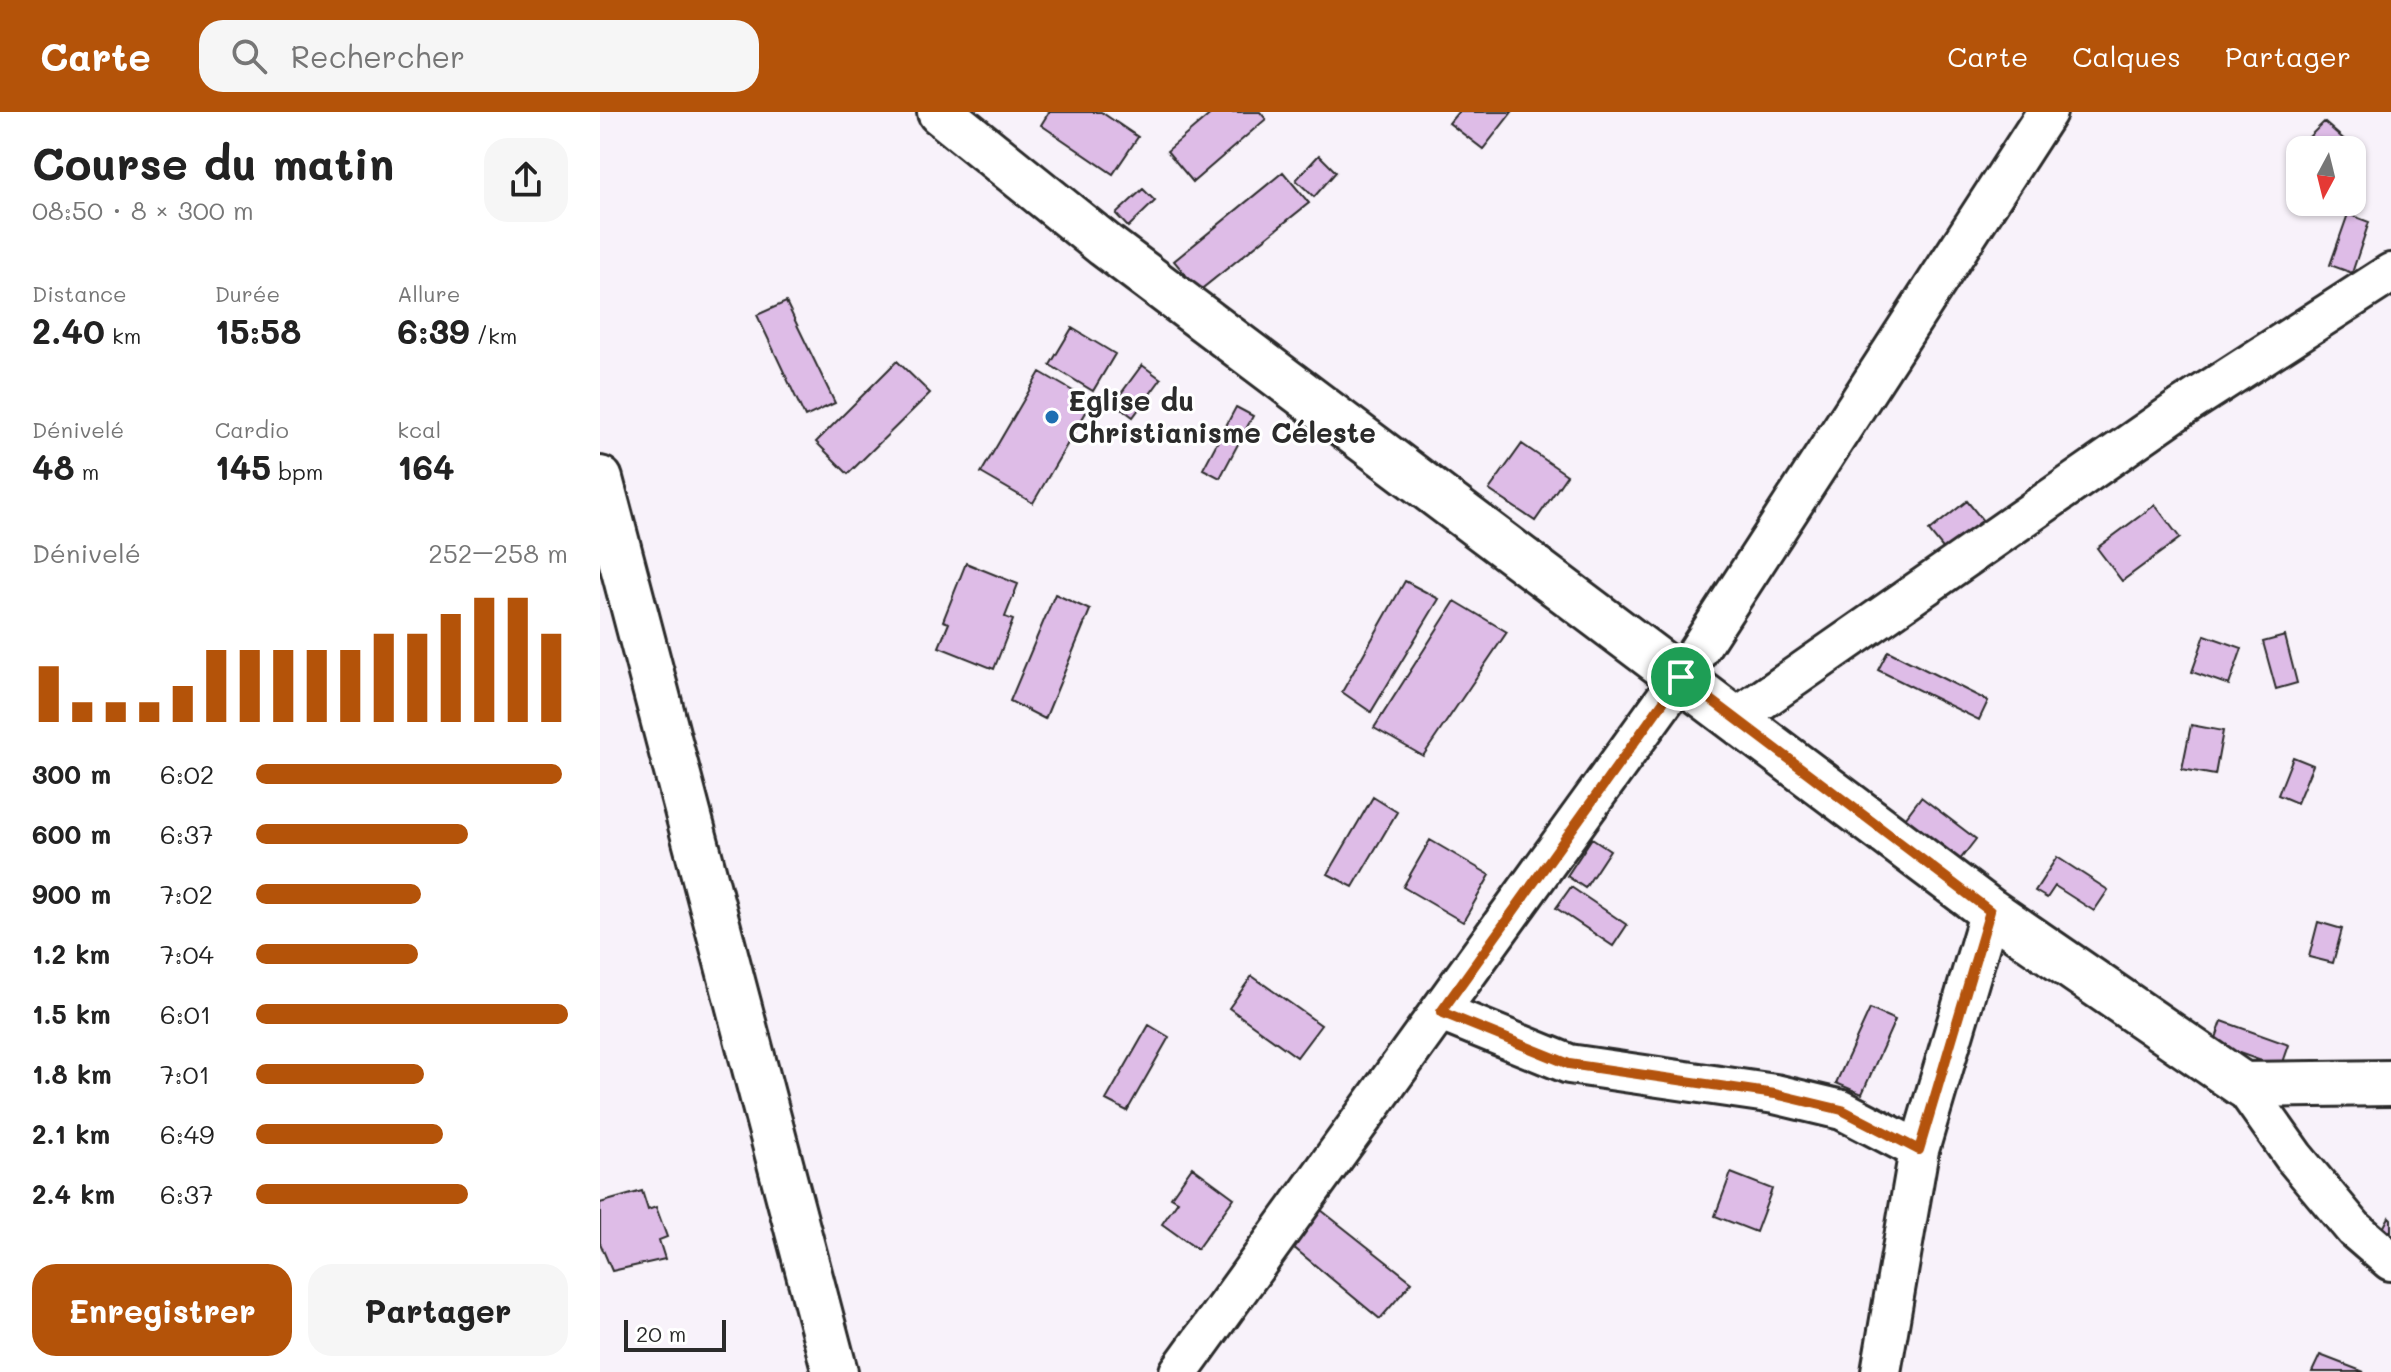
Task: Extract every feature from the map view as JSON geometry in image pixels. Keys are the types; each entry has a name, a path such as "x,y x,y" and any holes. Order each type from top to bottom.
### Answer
{"street":[{"path":"940,112 1105,245 1990,911 2243,1085 2294,1157 2354,1229 2391,1261"},
{"path":"1179,1372 1681,677 2047,112"},
{"path":"1736,718 2178,410 2391,273"},
{"path":"600,479 835,1372"},
{"path":"1881,1372 1919,1150 1990,911"},
{"path":"1441,1012 1569,1064 1775,1094 1842,1110 1919,1150"},
{"path":"2243,1085 2391,1083"}],"building":[{"path":"1049,112 1101,112 1138,137 1113,174 1041,125"},
{"path":"1213,112 1260,112 1266,119 1193,182 1167,151"},
{"path":"1458,112 1512,112 1483,149 1449,123"},
{"path":"2324,122 2340,136 2310,136"},
{"path":"1319,155 1336,172 1314,197 1296,180"},
{"path":"1283,172 1309,203 1199,291 1174,261"},
{"path":"1143,189 1155,201 1128,227 1116,214"},
{"path":"2347,216 2369,222 2352,273 2330,265"},
{"path":"786,302 835,403 805,417 757,315"},
{"path":"1072,328 1115,354 1093,391 1050,365"},
{"path":"897,361 930,393 848,474 816,442"},
{"path":"1142,365 1161,379 1133,417 1114,403"},
{"path":"1040,372 1092,402 1033,503 981,473"},
{"path":"1236,407 1253,416 1220,478 1203,469"},
{"path":"1522,444 1567,475 1535,521 1489,490"},
{"path":"1967,501 1988,527 1950,557 1929,531"},
{"path":"2155,505 2180,538 2122,581 2097,548"},
{"path":"966,563 1018,584 1005,617 1013,620 994,669 939,647 949,623 943,621"},
{"path":"1405,581 1439,599 1371,712 1342,692"},
{"path":"1055,594 1090,610 1045,719 1010,701"},
{"path":"1455,601 1507,632 1423,756 1374,728"},
{"path":"2205,635 2242,648 2229,685 2192,672"},
{"path":"2285,636 2297,683 2276,689 2263,642"},
{"path":"1888,651 1988,701 1979,720 1878,670"},
{"path":"2191,725 2223,731 2215,775 2182,769"},
{"path":"2293,757 2313,765 2297,803 2278,795"},
{"path":"1373,797 1397,812 1353,887 1328,874"},
{"path":"1921,797 1976,839 1955,866 1900,825"},
{"path":"1592,838 1610,850 1585,888 1567,876"},
{"path":"1430,840 1490,875 1463,922 1403,887"},
{"path":"2057,857 2108,890 2094,911 2055,886 2047,898 2035,891"},
{"path":"1571,887 1627,925 1613,946 1556,908"},
{"path":"2318,922 2342,929 2333,963 2309,957"},
{"path":"1252,976 1321,1025 1297,1057 1229,1008"},
{"path":"1870,1009 1895,1020 1862,1094 1836,1083"},
{"path":"2222,1021 2289,1045 2281,1068 2214,1044"},
{"path":"1149,1025 1169,1037 1127,1111 1106,1100"},
{"path":"1192,1167 1234,1198 1197,1249 1162,1224 1178,1201 1171,1197"},
{"path":"1731,1173 1772,1189 1756,1232 1715,1216"},
{"path":"642,1191 648,1210 656,1207 667,1237 659,1240 665,1259 612,1271 600,1243 600,1203"},
{"path":"1321,1210 1412,1282 1380,1319 1292,1246"},
{"path":"2389,1217 2391,1219 2391,1247 2377,1240"},
{"path":"2320,1355 2364,1372 2312,1372"}],"place":[{"name":"Eglise du Christianisme Céleste","path":"1052,417"}],"route":[{"path":"1681,677 1990,911 1919,1150 1842,1110 1775,1094 1569,1064 1441,1012 1681,677"}]}
